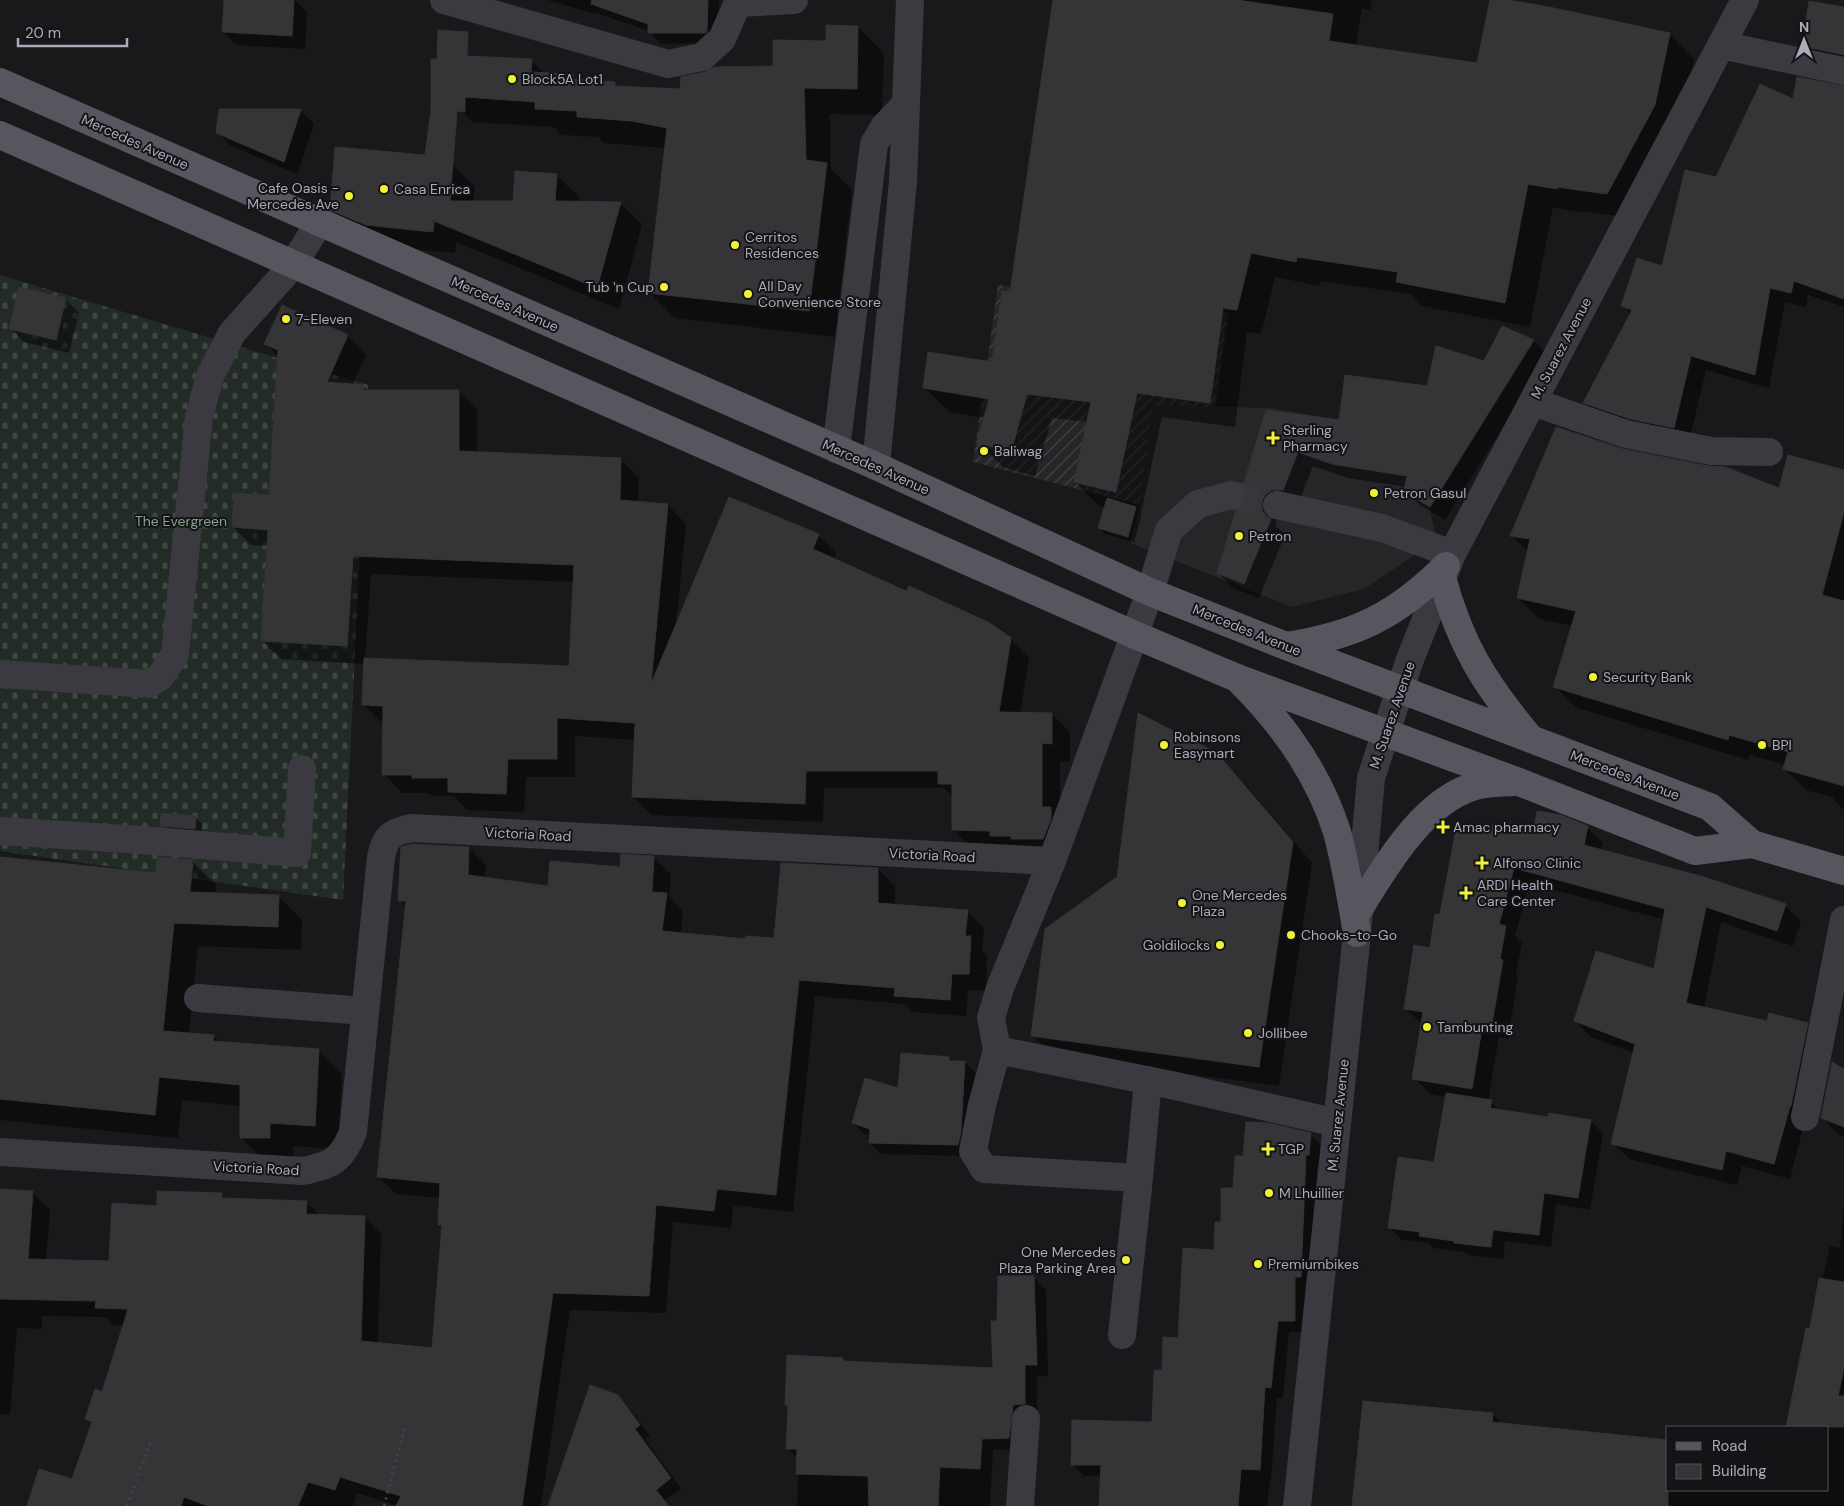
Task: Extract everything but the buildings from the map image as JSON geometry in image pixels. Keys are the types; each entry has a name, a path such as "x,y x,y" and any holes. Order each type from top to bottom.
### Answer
{"main road":[{"name":"Mercedes Avenue","path":"0,82 876,466 1150,592 1286,646 1710,807 1752,844"},
{"name":"Mercedes Avenue","path":"0,135 293,266 1237,678 1519,782 1695,851 1752,844 1844,871"},
{"path":"1286,646 1341,635 1383,617 1420,590 1447,566"},
{"path":"1447,566 1453,616 1476,666 1495,694 1530,738"},
{"path":"1237,678 1265,706 1284,730 1321,792 1331,815 1344,859 1358,921"},
{"path":"1358,921 1374,886 1404,844 1437,807 1466,789 1486,784 1519,782"}],"street":[{"path":"459,2 668,64 702,58 722,39 739,1 794,0"},
{"path":"876,466 903,181 910,0"},
{"name":"M. Suarez Avenue","path":"1297,1506 1358,921 1371,778 1400,689 1447,566 1745,0"},
{"path":"1721,45 1844,71"},
{"path":"836,449 874,144 884,127 906,104"},
{"path":"0,674 149,684 160,677 175,654 199,417 210,376 232,333 293,266 319,223"},
{"path":"863,229 898,231"},
{"path":"1533,402 1626,434 1711,450 1769,452"},
{"path":"1139,1178 984,1168 973,1151 982,1105 997,1050 991,1018 1000,988 1052,861 1135,635 1169,530 1198,504 1232,495"},
{"path":"1277,505 1382,528 1447,566"},
{"path":"0,831 142,840 297,853 302,769"},
{"name":"Victoria Road","path":"0,1152 302,1171 320,1168 334,1161 346,1149 352,1132 381,858 383,846 389,836 398,830 411,828 1052,861"},
{"path":"1805,1117 1844,920"},
{"path":"198,998 365,1011"},
{"path":"997,1050 1148,1080 1337,1123"},
{"path":"1122,1335 1148,1080"},
{"path":"1020,1506 1026,1419"}],"path":[{"path":"384,1506 405,1427"},
{"path":"127,1506 151,1440"}],"shaded area":[{"name":"Baliwag","path":"998,285 1228,314 1215,407 1153,405 1140,505 973,462"},
{"path":"1153,405 1268,408 1411,431 1437,540 1364,589 1292,607 1130,543 1140,505"}],"green space":[{"name":"The Evergreen","path":"0,275 368,385 343,900 0,851"}],"tunnel":[{"path":"1231,495 1277,505"}],"place":[{"name":"Block5A Lot1","path":"512,79"},
{"name":"Casa Enrica","path":"384,189"},
{"name":"Cafe Oasis - Mercedes Ave","path":"349,196"},
{"name":"Cerritos Residences","path":"735,245"},
{"name":"Tub 'n Cup","path":"664,287"},
{"name":"All Day Convenience Store","path":"748,294"},
{"name":"7-Eleven","path":"286,319"},
{"name":"Sterling Pharmacy","path":"1273,438"},
{"name":"Baliwag","path":"984,451"},
{"name":"Petron Gasul","path":"1374,493"},
{"name":"Petron","path":"1239,536"},
{"name":"Security Bank","path":"1593,677"},
{"name":"Robinsons Easymart","path":"1164,745"},
{"name":"BPI","path":"1762,745"},
{"name":"Amac pharmacy","path":"1443,827"},
{"name":"Alfonso Clinic","path":"1482,863"},
{"name":"ARDI Health Care Center","path":"1466,893"},
{"name":"One Mercedes Plaza","path":"1182,903"},
{"name":"Chooks-to-Go","path":"1291,935"},
{"name":"Goldilocks","path":"1220,945"},
{"name":"Tambunting","path":"1427,1027"},
{"name":"Jollibee","path":"1248,1033"},
{"name":"TGP","path":"1268,1149"},
{"name":"M Lhuillier","path":"1269,1193"},
{"name":"One Mercedes Plaza Parking Area","path":"1126,1260"},
{"name":"Premiumbikes","path":"1258,1264"}]}
